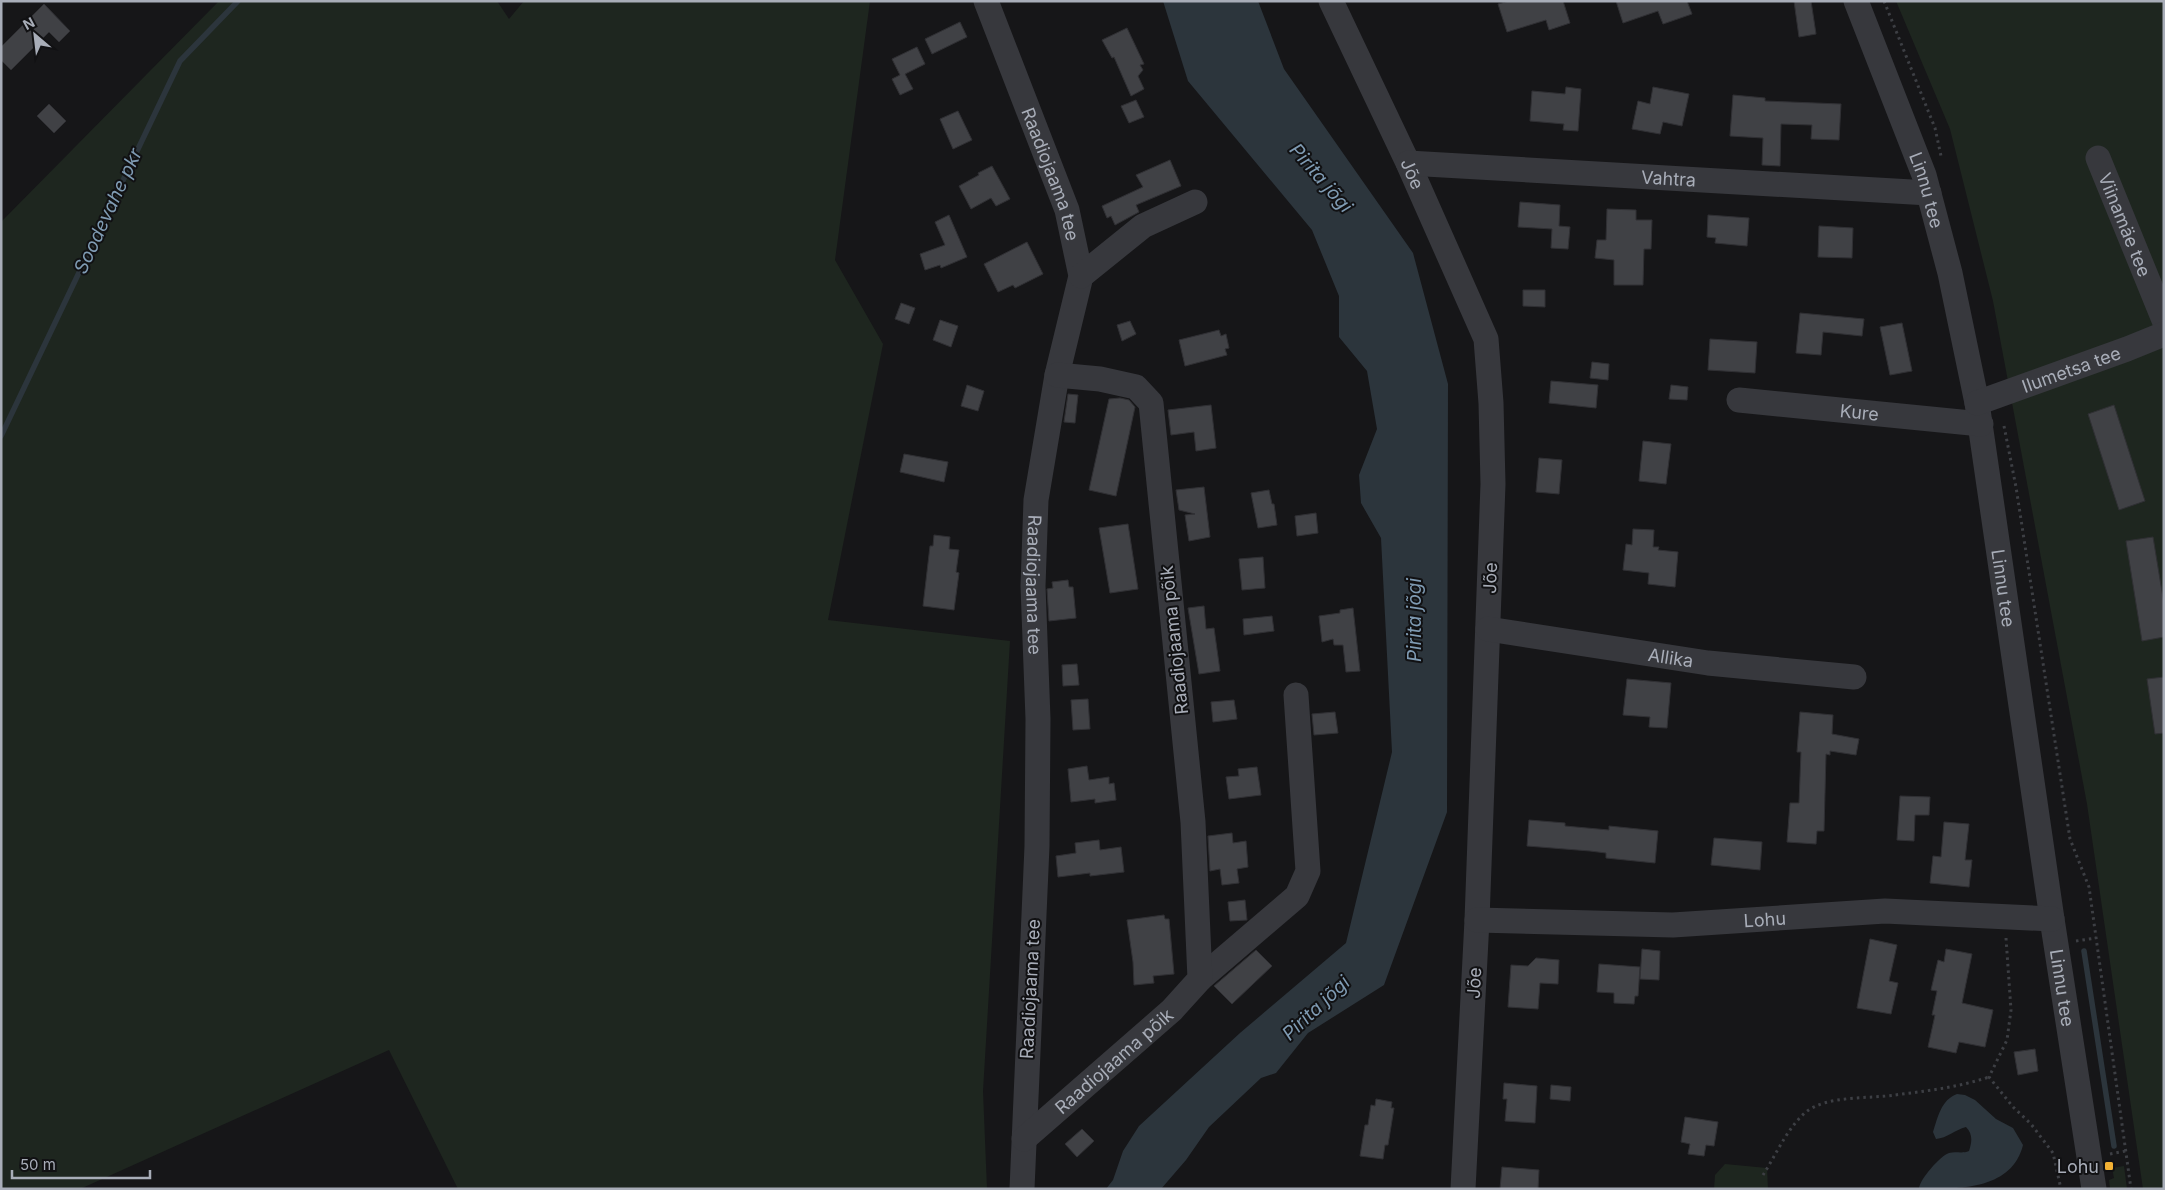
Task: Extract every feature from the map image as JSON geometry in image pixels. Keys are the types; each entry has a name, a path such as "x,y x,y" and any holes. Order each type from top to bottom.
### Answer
{"street":[{"name":"Raadiojaama tee","path":"986,1 1067,210 1081,276 1057,375 1036,500 1033,586 1038,719 1036,846 1022,1189"},
{"name":"Jõe","path":"1331,1 1408,164 1486,339 1491,403 1493,484 1477,920 1463,1189"},
{"name":"Linnu tee","path":"1856,1 1892,88 1929,193 1950,273 1979,414 2052,919 2094,1189"},
{"name":"Viinamäe tee","path":"2098,158 2164,320"},
{"name":"Vahtra","path":"1408,164 1929,193"},
{"path":"1081,276 1143,226 1195,202"},
{"name":"Ilumetsa tee","path":"1979,414 2164,334"},
{"name":"Raadiojaama põik","path":"1057,375 1100,379 1136,387 1151,403 1193,822 1200,979"},
{"name":"Kure","path":"1739,400 1979,414"},
{"name":"Allika","path":"1488,628 1708,663 1854,677"},
{"name":"Raadiojaama põik","path":"1024,1139 1172,1010 1200,979 1297,896 1308,871 1296,695"},
{"name":"Lohu","path":"1477,920 1673,925 1885,911 2052,919"}],"path":[{"path":"1763,1175 1789,1133 1806,1112 1822,1102 1895,1095 1966,1085 1989,1077 2007,1040 2011,1010 2005,916"},
{"path":"1989,1077 2054,1153 2061,1189"}],"shaded area":[{"path":"219,1 497,1 509,19 524,1 870,1 835,260 883,344 828,620 1010,641 983,1091 987,1189 458,1189 389,1050 80,1189 1,1189 1,222"},
{"path":"1896,1 2164,1 2164,1189 2143,1189 2087,804 1993,301 1950,129"},
{"path":"1725,1164 1767,1168 1768,1189 1714,1189 1715,1175"},
{"path":"2124,1166 2127,1189 2110,1189 2109,1180 2114,1178 2112,1168"}],"water":[{"name":"Pirita jõgi","path":"1163,1 1258,1 1284,69 1413,253 1448,384 1447,812 1384,985 1308,1033 1276,1073 1261,1078 1209,1127 1186,1160 1161,1189 1106,1189 1113,1180 1123,1151 1139,1126 1240,1033 1346,943 1392,752 1381,538 1361,503 1359,475 1377,429 1367,371 1339,337 1339,296 1312,230 1188,81"},
{"path":"1957,1094 1965,1095 1975,1100 1996,1119 2013,1128 2023,1145 2017,1160 2008,1171 1996,1179 1982,1184 1967,1187 1919,1189 1926,1174 1945,1155 1952,1152 1969,1151 1971,1138 1970,1132 1966,1127 1936,1139 1933,1132 1947,1100"}],"building":[{"path":"1509,1 1563,1 1570,23 1549,30 1546,20 1507,32 1498,4"},
{"path":"1616,1 1687,1 1692,14 1663,24 1658,11 1623,23"},
{"path":"1794,1 1811,1 1816,34 1799,37"},
{"path":"44,4 70,31 59,42 49,32 11,70 1,60 1,47"},
{"path":"960,22 967,37 932,54 925,39"},
{"path":"1127,28 1144,64 1140,65 1143,70 1138,76 1144,89 1131,96 1114,57 1112,58 1102,40"},
{"path":"917,47 925,64 905,74 913,89 900,95 892,79 900,75 892,59"},
{"path":"1566,87 1581,89 1578,131 1563,130 1564,124 1530,121 1532,91 1565,94"},
{"path":"1653,87 1689,94 1682,126 1663,122 1660,134 1632,129 1638,101 1650,104"},
{"path":"1733,95 1765,98 1765,101 1841,104 1839,140 1811,139 1812,125 1781,124 1780,166 1762,165 1763,138 1730,136"},
{"path":"1136,100 1144,117 1129,123 1121,106"},
{"path":"49,104 66,121 54,133 37,116"},
{"path":"958,111 972,140 953,149 940,119"},
{"path":"1170,160 1181,186 1136,205 1139,212 1115,225 1111,216 1107,218 1102,206 1143,187 1136,175"},
{"path":"992,166 1010,199 996,206 991,198 971,209 959,186"},
{"path":"1520,202 1560,205 1559,226 1570,227 1568,249 1551,248 1552,229 1518,227"},
{"path":"1607,209 1636,210 1636,220 1652,220 1651,249 1644,249 1643,285 1614,285 1614,260 1595,258 1597,240 1606,240"},
{"path":"949,215 967,257 941,268 940,265 925,270 920,254 945,245 935,222"},
{"path":"1708,215 1749,218 1747,246 1715,243 1716,238 1707,237"},
{"path":"1819,226 1853,228 1852,258 1818,257"},
{"path":"1027,242 1043,274 1015,288 1013,285 998,292 984,264"},
{"path":"1523,290 1545,290 1545,307 1523,306"},
{"path":"901,303 915,308 909,324 895,319"},
{"path":"1800,313 1864,319 1862,336 1823,332 1821,355 1796,353"},
{"path":"940,320 958,326 951,347 933,340"},
{"path":"1130,321 1136,334 1122,341 1117,325"},
{"path":"1902,323 1912,371 1890,375 1880,327"},
{"path":"1219,330 1221,336 1226,334 1229,348 1225,349 1227,355 1185,366 1179,340"},
{"path":"1710,339 1757,342 1755,373 1708,370"},
{"path":"1592,362 1609,364 1608,380 1590,378"},
{"path":"1551,381 1598,385 1596,408 1549,403"},
{"path":"967,385 984,391 978,411 961,406"},
{"path":"1671,385 1688,387 1687,400 1669,399"},
{"path":"1068,394 1078,395 1075,423 1064,422"},
{"path":"1120,398 1129,400 1135,407 1116,496 1089,490 1109,399"},
{"path":"1211,405 1216,448 1196,451 1194,432 1171,435 1168,410"},
{"path":"2114,405 2145,501 2119,510 2088,414"},
{"path":"1643,441 1671,444 1666,484 1639,481"},
{"path":"904,454 948,462 944,482 900,472"},
{"path":"1539,458 1562,460 1559,494 1536,492"},
{"path":"1204,487 1210,537 1189,541 1185,515 1195,514 1179,510 1176,490"},
{"path":"1269,490 1272,504 1274,504 1277,525 1258,528 1251,493"},
{"path":"1316,513 1318,533 1297,536 1295,516"},
{"path":"1128,524 1138,589 1110,593 1099,528"},
{"path":"1633,529 1654,530 1653,547 1659,547 1658,550 1678,552 1675,587 1648,584 1649,573 1623,570 1626,544 1632,545"},
{"path":"934,535 950,537 949,549 959,550 956,572 959,573 954,610 923,606 930,546 933,546"},
{"path":"2153,537 2164,604 2164,637 2142,641 2126,541"},
{"path":"1263,557 1265,588 1242,590 1239,559"},
{"path":"1068,580 1069,587 1073,587 1076,618 1049,621 1047,589 1053,588 1052,582"},
{"path":"1204,606 1206,629 1214,628 1220,671 1199,674 1188,608"},
{"path":"1353,608 1360,671 1346,672 1343,645 1334,645 1333,639 1322,642 1319,616 1340,613 1340,610"},
{"path":"1272,616 1274,631 1244,635 1243,619"},
{"path":"1077,664 1079,685 1063,686 1062,665"},
{"path":"2164,677 2164,733 2155,734 2147,679"},
{"path":"1627,679 1671,683 1667,728 1649,727 1650,717 1623,715"},
{"path":"1088,699 1090,729 1073,730 1071,700"},
{"path":"1234,700 1237,719 1213,722 1211,702"},
{"path":"1335,712 1338,733 1314,735 1312,714"},
{"path":"1800,712 1833,715 1832,734 1859,739 1856,755 1830,751 1830,755 1826,754 1824,831 1817,831 1816,844 1787,842 1790,803 1799,803 1801,752 1797,752"},
{"path":"1087,766 1089,780 1109,777 1109,784 1114,783 1116,800 1095,803 1095,799 1071,802 1068,769"},
{"path":"1257,767 1261,795 1229,799 1226,777 1239,776 1238,769"},
{"path":"1900,796 1930,797 1929,815 1915,815 1914,841 1897,840"},
{"path":"1529,820 1609,830 1609,826 1658,831 1655,863 1606,858 1606,853 1527,846"},
{"path":"1944,822 1969,824 1965,860 1972,860 1969,887 1930,883 1933,856 1941,857"},
{"path":"1232,833 1233,843 1246,841 1248,867 1237,869 1239,883 1222,885 1220,869 1210,871 1208,836"},
{"path":"1714,838 1762,842 1760,870 1711,865"},
{"path":"1099,840 1100,850 1121,847 1124,872 1090,876 1090,873 1058,877 1056,856 1076,853 1075,843"},
{"path":"1245,900 1247,920 1230,921 1228,902"},
{"path":"1164,915 1165,919 1169,919 1174,974 1153,976 1154,983 1134,985 1127,920"},
{"path":"1870,939 1897,945 1889,981 1898,983 1891,1014 1857,1008"},
{"path":"1642,949 1660,951 1659,980 1640,979"},
{"path":"1946,949 1972,954 1962,1003 1993,1010 1985,1047 1959,1042 1956,1053 1928,1047 1935,1015 1932,1015 1937,991 1931,990 1938,960 1944,962"},
{"path":"1256,950 1272,966 1232,1004 1214,986"},
{"path":"1536,958 1559,960 1558,984 1540,983 1538,1009 1508,1007 1511,965 1528,966"},
{"path":"1599,964 1640,967 1638,996 1635,996 1634,1004 1614,1003 1614,993 1597,992"},
{"path":"2035,1049 2038,1071 2018,1075 2014,1052"},
{"path":"1504,1083 1537,1086 1535,1123 1505,1121 1507,1099 1503,1099"},
{"path":"1551,1085 1571,1087 1570,1101 1550,1099"},
{"path":"1376,1099 1392,1102 1391,1108 1394,1108 1388,1145 1385,1145 1383,1159 1360,1156 1365,1125 1368,1125 1371,1105 1375,1106"},
{"path":"1685,1117 1718,1122 1714,1146 1706,1145 1704,1156 1688,1154 1690,1144 1681,1142"},
{"path":"1082,1129 1094,1141 1077,1157 1065,1144"},
{"path":"1502,1167 1539,1170 1538,1189 1500,1189"}],"waterway":[{"name":"Soodevahe pkr","path":"1,436 180,61 238,1"},
{"path":"2084,951 2114,1146"}],"place":[{"name":"Lohu","path":"2109,1166"}]}
